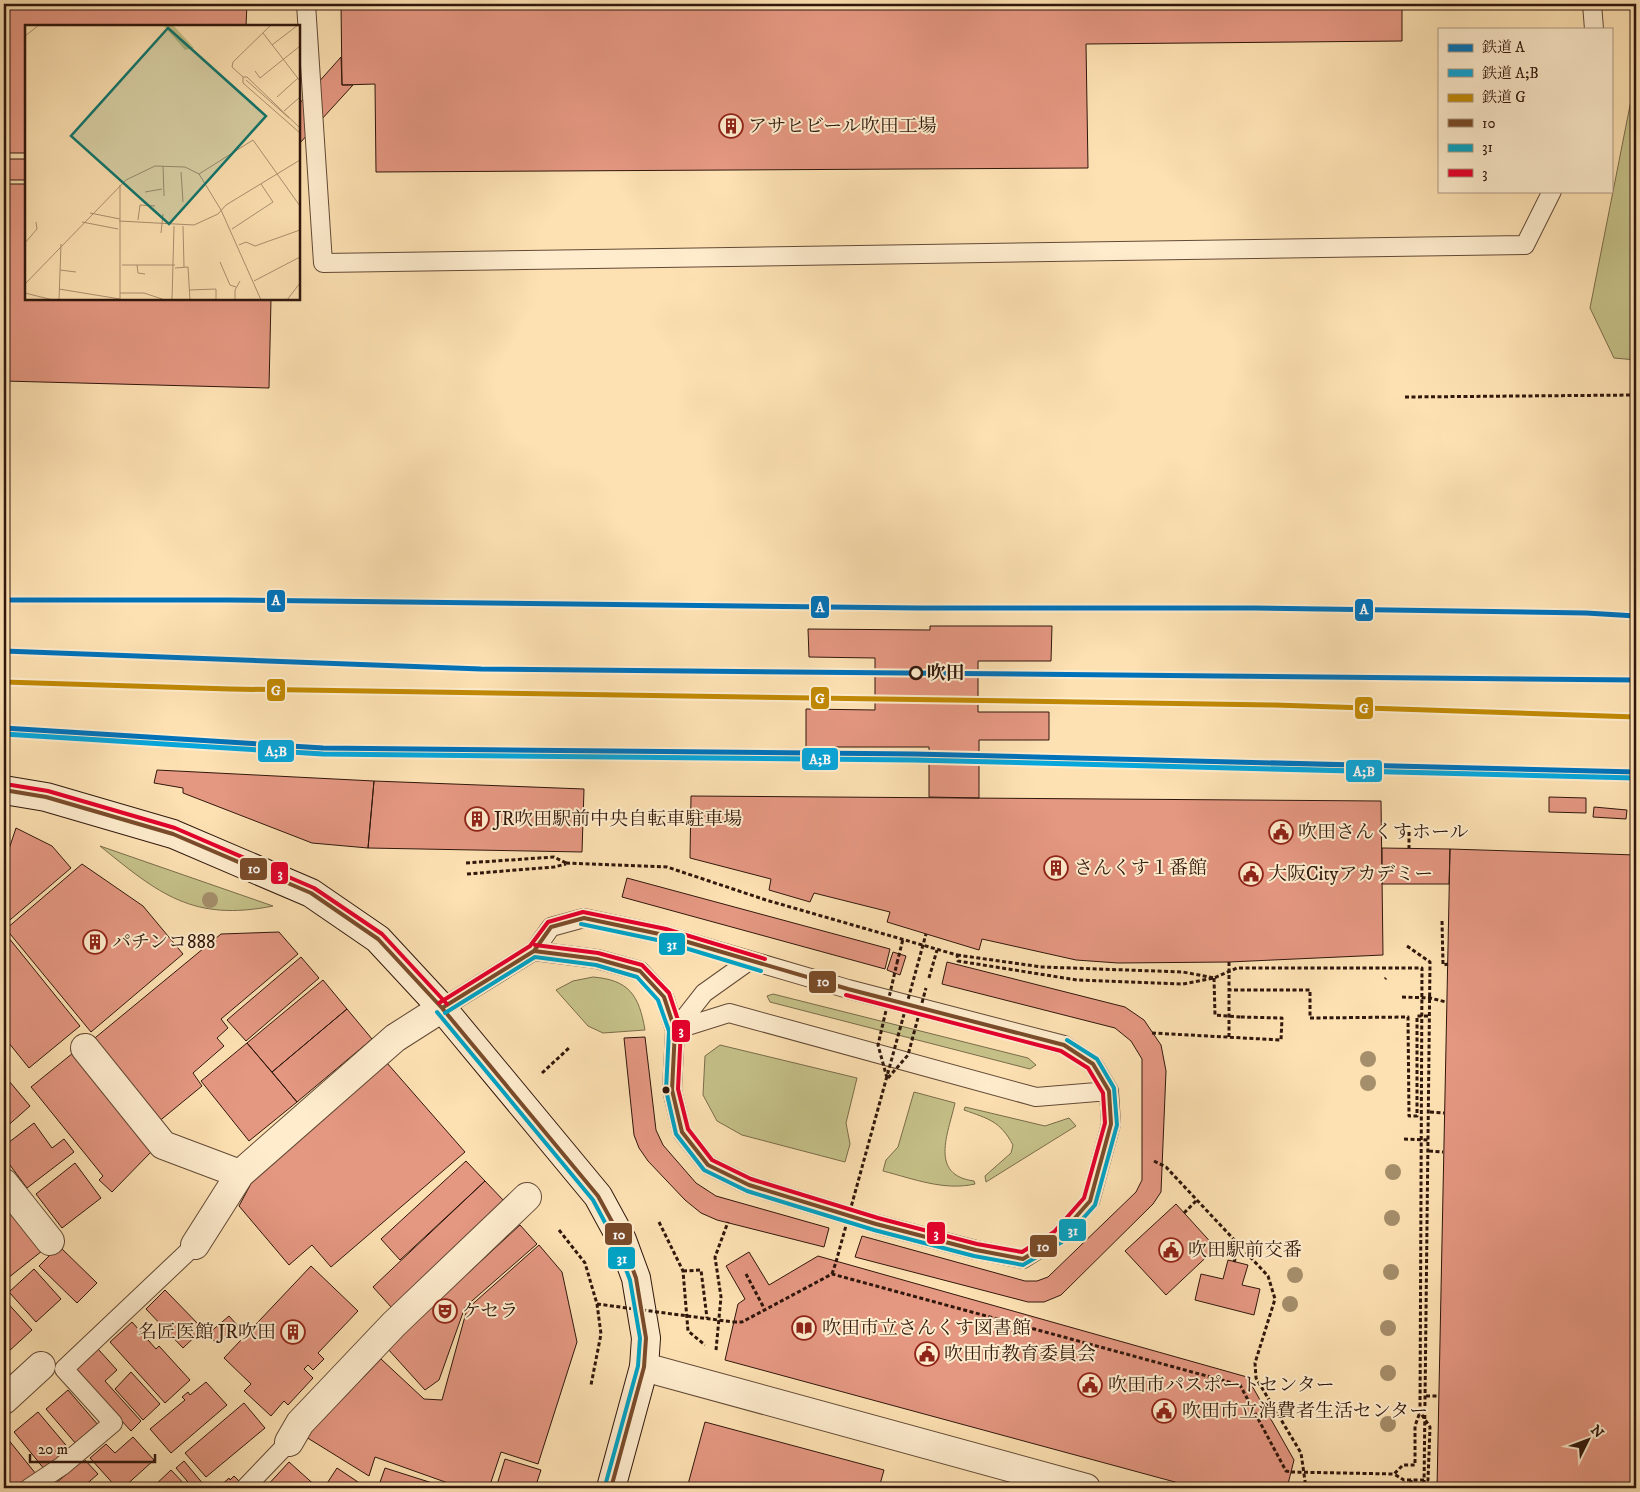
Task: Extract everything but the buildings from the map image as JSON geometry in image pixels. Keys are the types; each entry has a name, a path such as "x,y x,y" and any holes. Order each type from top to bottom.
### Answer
{"street":[{"path":"4,790 46,797 173,834 311,892 378,939 442,1008 598,1196 622,1240 636,1278 646,1338 644,1367 611,1488"},
{"path":"195,1245 240,1174 394,1038 442,1008"},
{"path":"85,1048 163,1145 240,1174"},
{"path":"4,1183 50,1241"},
{"path":"289,1442 300,1423 394,1324 527,1197"},
{"path":"4,1400 41,1366"},
{"path":"644,1367 1086,1488"}],"lane":[{"path":"306,4 323,263 1525,245 1552,192"},
{"path":"1592,4 1594,28"},
{"path":"442,1008 534,951 551,927 584,918 664,935 749,961 1064,1045 1093,1064 1109,1091 1111,1124 1090,1201 1058,1237 1023,1258 976,1250 876,1224 749,1185 708,1165 682,1132 672,1090 675,1030 664,997 640,971 598,959 534,951"},
{"path":"675,1030 704,993 749,961"},
{"path":"675,1030 729,1014 1036,1097 1109,1091"},
{"path":"29,1488 62,1466 113,1423 64,1369 195,1245"},
{"path":"245,1488 289,1442"}],"path":[{"path":"1405,398 1636,395"},
{"path":"1409,832 1409,848"},
{"path":"466,863 554,857 566,863 667,867 766,900 957,955 1042,967 1183,972 1214,978"},
{"path":"467,874 554,868 566,863"},
{"path":"1442,920 1443,965 1448,964"},
{"path":"597,1304 742,1322 832,1274 888,1079 926,934"},
{"path":"888,1079 878,1045 903,939"},
{"path":"1407,946 1430,962 1430,1112 1424,1488"},
{"path":"932,968 937,950"},
{"path":"957,955 958,961 1077,980 1183,984 1214,978 1238,968 1422,968 1420,1412 1415,1426 1415,1465 1403,1465 1394,1474"},
{"path":"1229,962 1230,1037"},
{"path":"1152,1033 1281,1040 1282,1018 1215,1015 1214,978"},
{"path":"888,1079 908,1055 926,988"},
{"path":"1229,990 1310,990 1310,1018 1408,1017 1408,1116 1417,1116 1417,1016 1430,1016"},
{"path":"1402,997 1430,998 1446,1002"},
{"path":"541,1074 570,1048"},
{"path":"1430,1112 1444,1113"},
{"path":"1404,1139 1429,1140"},
{"path":"1429,1151 1443,1152"},
{"path":"1154,1161 1166,1167 1268,1276 1275,1299 1254,1363 1256,1378 1301,1453 1306,1488"},
{"path":"1184,1213 1197,1200"},
{"path":"659,1222 683,1271 688,1331 715,1353 722,1297 715,1257 728,1222"},
{"path":"559,1230 585,1263 597,1304 601,1334 591,1385"},
{"path":"1234,1262 1239,1246"},
{"path":"683,1271 701,1270 707,1318"},
{"path":"746,1274 765,1310"},
{"path":"832,1274 1240,1385 1286,1471 1394,1474 1404,1480 1428,1480 1430,1427 1420,1412"},
{"path":"1426,1396 1438,1396"},
{"path":"1411,1480 1411,1488"}],"shaded area":[{"path":"1631,4 1636,4 1636,360 1614,358 1590,308 1635,80"},
{"path":"100,846 273,906 245,910 221,910 199,907 179,900 160,890 141,878"},
{"path":"593,977 615,982 624,986 630,992 639,1007 645,1030 603,1033 588,1026 556,990 573,981"},
{"path":"773,994 1028,1058 1036,1065 1030,1069 770,1002 767,996"},
{"path":"720,1045 857,1078 846,1123 850,1144 845,1162 742,1135 717,1121 703,1095 705,1056"},
{"path":"914,1092 955,1103 946,1140 946,1162 951,1171 960,1177 974,1181 975,1184 963,1186 940,1185 883,1171 886,1160 898,1147"},
{"path":"965,1107 1045,1126 1069,1118 1076,1126 986,1182 985,1176 1011,1153 1013,1145 1003,1131 993,1122 964,1110"}],"rail line":[{"name":"A","path":"4,600 228,600 919,608 1255,608 1586,613 1636,616"},
{"name":"A","path":"4,651 481,669 1636,680"},
{"name":"G","path":"4,682 230,689 1275,705 1636,717"},
{"name":"A","path":"4,728 323,748 914,754 1636,772"},
{"name":"A;B","path":"4,734 323,754 914,760 1636,778"}],"transit line":[{"name":"3","path":"5,784 48,791 175,828 314,888 382,934 447,1004"},
{"name":"10","path":"4,790 46,797 173,834 311,893 378,939 442,1008 598,1196 622,1240 636,1278 646,1338 644,1367 611,1488"},
{"name":"3","path":"439,1003 530,946 548,922 583,912 666,929 765,959"},
{"name":"10","path":"584,918 664,935 848,989 1064,1045 1093,1064 1109,1091 1111,1124 1090,1201 1058,1237 1023,1259 976,1250 876,1224 749,1185 708,1165 682,1132 672,1090 675,1030 664,997 640,971 597,959 534,951 551,927 584,918"},
{"name":"31","path":"581,924 662,941 761,971"},
{"name":"3","path":"535,945 598,953 642,965 669,993 681,1029 678,1089 688,1129 712,1160 751,1179 878,1218 977,1244 1022,1252 1054,1232 1084,1198 1105,1123 1103,1093 1088,1068 1061,1051 846,995"},
{"name":"10","path":"442,1008 534,951"},
{"name":"31","path":"445,1013 535,957 596,965 637,977 658,1000 669,1031 666,1090 676,1134 704,1170 747,1191 874,1230 974,1256 1023,1265 1062,1242 1095,1205 1117,1125 1114,1088 1097,1059 1067,1040"},
{"name":"31","path":"437,1012 593,1200 616,1243 630,1280 640,1338 638,1366 605,1486"}],"place":[{"name":"アサヒビール吹田工場","path":"731,126"},
{"name":"吹田","path":"916,673"},
{"name":"JR吹田駅前中央自転車駐車場","path":"477,819"},
{"name":"吹田さんくすホール","path":"1281,832"},
{"name":"さんくす１番館","path":"1056,868"},
{"name":"大阪Cityアカデミー","path":"1251,874"},
{"name":"パチンコ888","path":"95,942"},
{"name":"吹田駅前交番","path":"1171,1250"},
{"name":"ケセラ","path":"445,1311"},
{"name":"吹田市立さんくす図書館","path":"804,1328"},
{"name":"名匠医館 JR吹田","path":"293,1332"},
{"name":"吹田市教育委員会","path":"927,1354"},
{"name":"吹田市パスポートセンター","path":"1090,1385"},
{"name":"吹田市立消費者生活センター","path":"1164,1411"}]}
